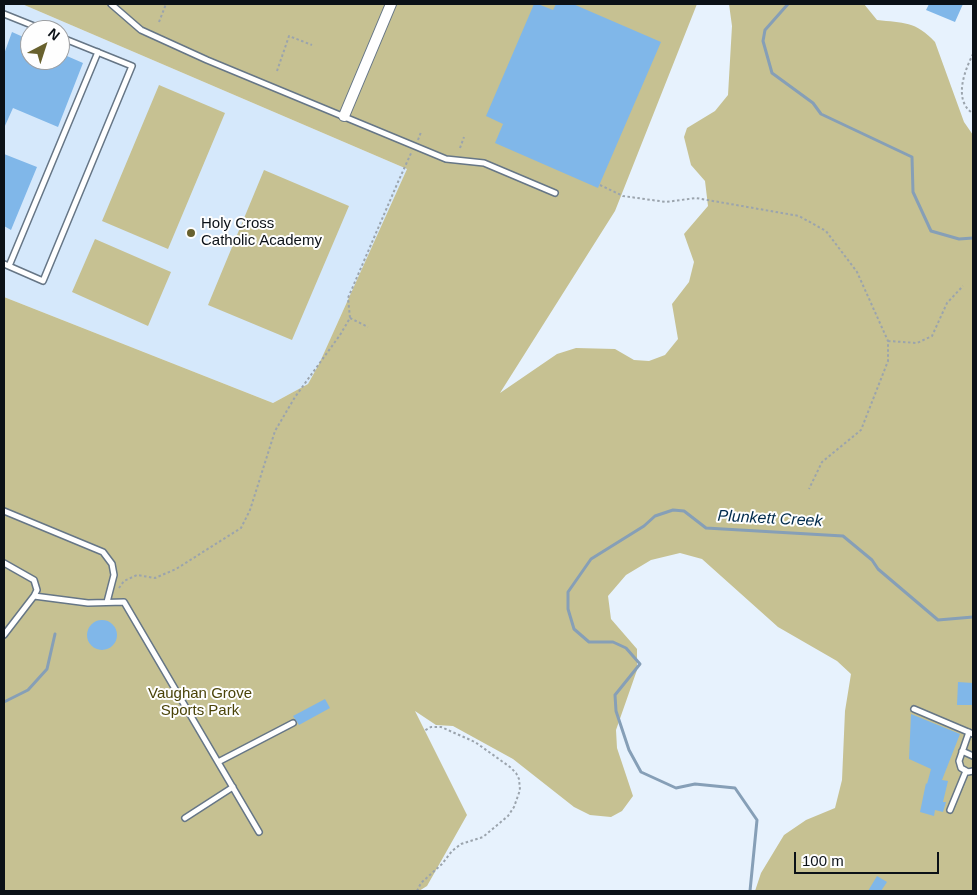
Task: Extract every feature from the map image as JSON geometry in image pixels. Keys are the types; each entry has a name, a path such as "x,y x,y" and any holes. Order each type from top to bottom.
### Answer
{"street":[{"path":"344,116 391,4"}],"lane":[{"path":"111,4 141,30 207,60 446,159 484,163 555,194"},
{"path":"4,14 20,20"},
{"path":"70,41 98,52 132,66 43,280 6,265 98,52"},
{"path":"4,511 103,552 112,564 114,575 107,602"},
{"path":"4,563 34,580 37,590 4,635"},
{"path":"34,596 88,603 124,602 259,832"},
{"path":"914,709 971,733 959,761 961,768 968,772 973,771"},
{"path":"218,762 293,723"},
{"path":"962,751 973,756"},
{"path":"950,810 966,770"},
{"path":"185,818 232,787"}],"path":[{"path":"159,22 166,4"},
{"path":"277,71 289,36 312,45"},
{"path":"973,54 962,88 966,107 973,114"},
{"path":"119,588 124,580 136,575 155,578 176,569 240,528 250,510 275,431 295,397 340,335 350,318 348,298 398,182 422,132"},
{"path":"460,148 464,138"},
{"path":"600,185 623,196 666,202 696,198 800,216 826,230 857,272 888,341 888,362 861,430 822,462 809,489"},
{"path":"888,341 917,344 932,336 947,303 963,286"},
{"path":"350,318 368,327"},
{"path":"416,891 421,883 442,864 452,851 461,844 483,836 508,816 514,807 520,790 520,779 516,773 475,742 441,727 431,727 424,731"}],"shaded area":[{"name":"Holy Cross Catholic Academy","path":"4,4 22,4 59,20 20,20 20,70 70,70 70,25 407,169 319,364 308,384 273,403 4,297"}],"green space":[{"name":"Vaughan Grove Sports Park","path":"22,4 697,4 615,211 500,393 557,354 576,348 615,349 634,360 649,361 665,355 678,339 672,304 689,282 694,262 684,234 708,206 705,181 691,165 684,137 687,128 715,111 728,95 732,26 729,4 864,4 877,20 909,24 928,35 935,42 964,122 973,135 973,891 755,891 761,873 784,835 806,820 835,808 842,780 845,711 851,674 837,661 778,627 702,559 680,553 651,560 626,575 608,596 611,619 637,649 637,670 616,730 617,748 633,796 622,811 611,817 590,815 574,807 513,759 453,726 436,725 415,711 467,815 427,886 419,891 4,891 4,297 273,403 308,384 319,364 407,169 70,25 70,20 59,20"},
{"path":"159,85 225,113 168,249 102,221"},
{"path":"264,170 349,206 292,340 208,305"},
{"path":"95,239 171,272 148,326 72,292"}],"building":[{"path":"534,4 553,10 556,4 573,4 661,42 598,188 495,143 503,124 486,116"},
{"path":"929,4 963,4 955,22 926,10"},
{"path":"12,32 20,36 20,70 70,70 70,57 83,63 58,127 13,108 4,128 4,54"},
{"path":"4,154 37,167 11,230 4,226"},
{"path":"102,620 113,624 117,635 113,646 102,650 91,646 87,635 91,624"},
{"path":"958,682 973,683 973,705 957,705"},
{"path":"325,699 330,708 299,725 293,716"},
{"path":"911,714 960,734 942,780 948,781 943,802 946,802 943,812 935,810 934,816 920,812 931,769 909,759"},
{"path":"877,876 887,882 881,891 868,891"}],"waterway":[{"name":"Plunkett Creek","path":"788,4 765,30 763,41 772,73 813,103 821,114 912,157 913,192 931,231 959,239 973,238"},
{"name":"Plunkett Creek","path":"750,891 757,820 735,788 695,784 676,788 641,772 629,750 616,711 615,695 640,664 626,648 613,642 589,642 574,629 568,609 568,592 591,559 644,526 655,516 673,510 684,511 706,528 843,536 872,560 878,569 938,620 973,617"},
{"path":"4,702 28,690 47,669 55,634"}],"place":[{"name":"Holy Cross Catholic Academy","path":"191,233"}]}
